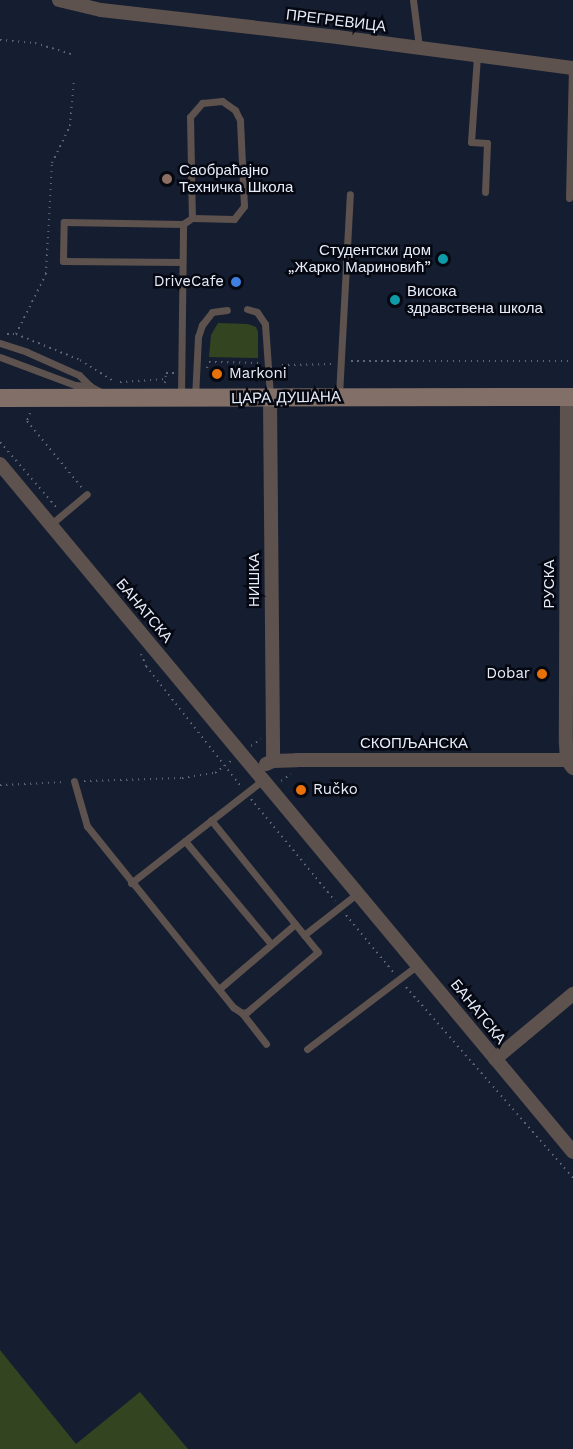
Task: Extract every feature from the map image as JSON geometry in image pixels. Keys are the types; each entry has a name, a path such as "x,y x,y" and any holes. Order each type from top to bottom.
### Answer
{"main road":[{"name":"ЦАРА ДУШАНА","path":"0,398 570,397"}],"street":[{"name":"ПРЕГРЕВИЦА","path":"59,0 101,10 419,47 572,68"},
{"name":"РУСКА","path":"570,397 571,763"},
{"name":"НИШКА","path":"270,399 273,760"},
{"name":"БАНАТСКА","path":"0,464 419,964 573,1152"},
{"name":"СКОПЉАНСКА","path":"273,760 571,763"},
{"path":"261,775 273,760"},
{"path":"495,1059 573,994"}],"lane":[{"path":"413,0 419,47"},
{"path":"477,56 471,142 487,143 485,192"},
{"path":"569,198 572,68"},
{"path":"182,262 63,261 64,222 183,224 192,218 234,219 244,206 240,120 235,110 222,101 202,103 190,117 192,218"},
{"path":"339,398 350,194"},
{"path":"183,224 182,262 188,399"},
{"path":"188,399 202,325 212,312 227,309"},
{"path":"247,309 257,312 265,324 270,399"},
{"path":"0,343 79,375 90,386 117,399"},
{"path":"0,357 75,385 90,386"},
{"path":"50,525 87,494"},
{"path":"131,883 211,820 261,775"},
{"path":"74,781 87,826 131,883 266,1044"},
{"path":"211,820 318,952 247,1012 242,1013"},
{"path":"184,841 271,944"},
{"path":"304,935 358,892"},
{"path":"219,989 295,924"},
{"path":"307,1049 419,964"}],"path":[{"path":"0,40 35,43 72,54"},
{"path":"16,334 46,274 52,163 70,126 74,79"},
{"path":"1,334 16,334 80,360 114,382 166,380"},
{"path":"282,375 282,364 341,364 350,361 573,361"},
{"path":"30,413 27,421 87,494"},
{"path":"0,442 62,515"},
{"path":"0,786 182,778 215,773 242,752"},
{"path":"499,1079 493,1085 573,1178"}],"green space":[{"path":"218,323 248,324 256,327 258,358 209,357 211,335"},
{"path":"0,1350 76,1444 140,1392 188,1449 0,1449"}],"place":[{"name":"Саобраћајно Техничка Школа","path":"167,179"},
{"name":"Студентски дом „Жарко Мариновић”","path":"443,259"},
{"name":"DriveCafe","path":"236,282"},
{"name":"Висока здравствена школа","path":"395,300"},
{"name":"Markoni","path":"217,374"},
{"name":"Dobar","path":"542,674"},
{"name":"Ručko","path":"301,790"}]}
